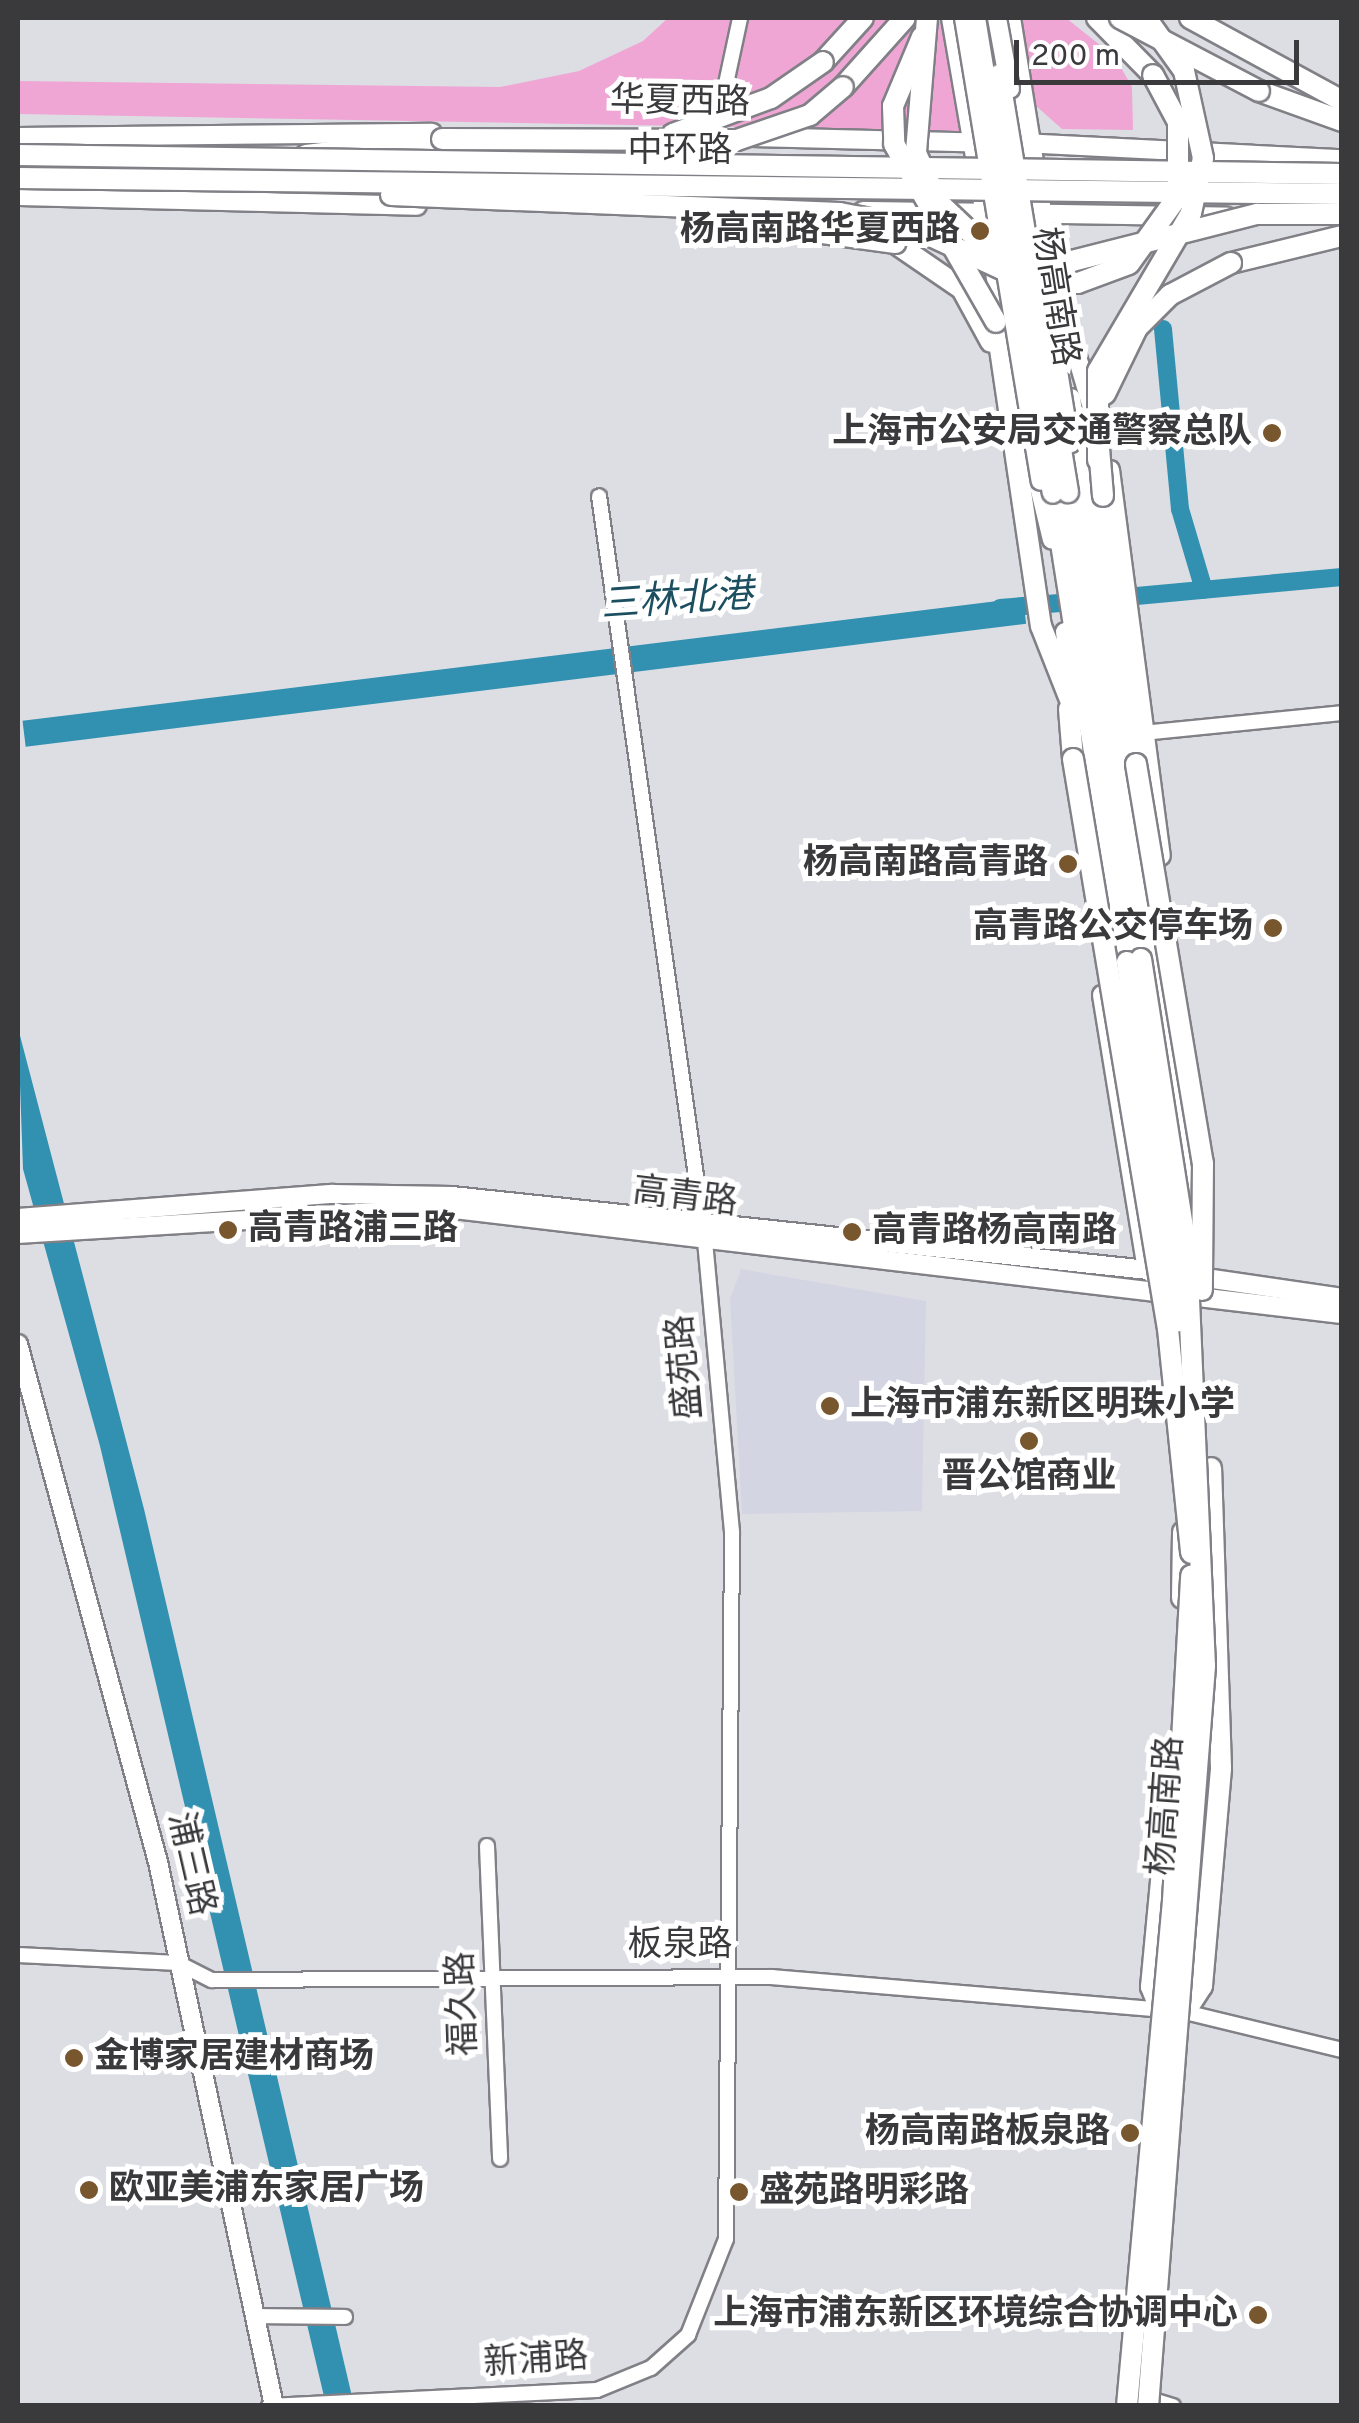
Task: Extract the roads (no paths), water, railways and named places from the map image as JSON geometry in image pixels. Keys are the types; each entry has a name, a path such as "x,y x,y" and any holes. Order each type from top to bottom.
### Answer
{"highway":[{"path":"644,142 771,98 823,62 863,18"},
{"path":"290,158 376,140 644,142 781,129 843,88 905,18"},
{"path":"927,18 916,153 938,202 978,240 1020,258 1072,261 1257,214 1342,217"},
{"path":"940,18 904,67 894,144 996,322 1012,421"},
{"name":"杨高南路","path":"976,18 1053,493 1076,579 1096,624 1136,764 1204,1163 1211,1468 1204,1511"},
{"name":"杨高南路","path":"990,18 1053,493 1078,554 1076,579"},
{"path":"290,182 629,206 840,212 910,227 1023,278 1103,276 1129,264 1168,221 1183,152 1153,75 1097,18"},
{"path":"1120,18 1205,67 1342,121"},
{"path":"1115,700 1096,624 1103,496 1094,412 1109,340 1176,244 1199,188 1200,113 1184,71 1146,18"},
{"path":"1190,18 1342,101"},
{"name":"中环路","path":"18,155 1342,174"},
{"name":"中环路","path":"18,178 1342,194"},
{"path":"629,206 856,232 933,260 979,314 1012,421 1053,493 1036,584 1041,626 1070,709"},
{"path":"1098,460 1118,359 1170,295 1231,262 1342,236"},
{"name":"杨高南路","path":"1096,624 1083,763 1168,1329 1182,1500 1191,1552"},
{"name":"杨高南路","path":"1115,700 1134,960 1174,1269 1191,1552 1174,1882 1125,2406"},
{"name":"杨高南路","path":"1070,709 1134,960 1187,1254 1204,1511 1194,1857 1151,2404"},
{"path":"1182,1500 1162,1869 1151,1987 1172,2010 1202,1986 1212,1873 1223,1686 1211,1468"}],"main road":[{"name":"杨高南路","path":"951,18 968,142 1034,496 1052,540 1076,579"},
{"name":"杨高南路","path":"964,18 1053,493"},
{"name":"杨高南路","path":"997,18 1053,493 1052,540"},
{"name":"杨高南路","path":"1011,18 1043,212 1076,579"},
{"name":"华夏西路","path":"18,137 717,136 1034,143 1342,159"},
{"path":"18,196 1342,217"},
{"name":"杨高南路","path":"1047,249 1105,448 1125,576 1096,624 1070,709 1156,1270"},
{"path":"1096,624 1134,653"},
{"name":"杨高南路","path":"1125,2406 1208,1669 1203,1409 1188,1160 1115,700 1134,653"},
{"name":"杨高南路","path":"1134,653 1142,733 1210,1168 1211,1256 1198,1294 1197,1322 1203,1409"},
{"name":"杨高南路","path":"1083,763 1086,799"},
{"path":"1086,799 1078,844 1156,1270"},
{"name":"高青路","path":"22,1217 333,1194 703,1225 1156,1270 1198,1294 1342,1298"},
{"name":"高青路","path":"24,1236 380,1207 703,1225 1342,1314"},
{"path":"1197,1322 1202,1305 1198,1294"},
{"name":"杨高南路","path":"1151,2404 1176,2122 1168,1932 1188,1576 1198,1294"},
{"name":"浦三路","path":"18,1344 178,1963 272,2405"}],"street":[{"path":"717,136 740,18"},
{"name":"盛苑路","path":"599,496 703,1225 732,1532 732,1975 726,2240"},
{"path":"1142,733 1342,713"},
{"name":"福久路","path":"487,1846 500,2159"},
{"name":"板泉路","path":"18,1956 178,1963 225,1980 732,1975 1172,2010 1342,2050"},
{"name":"新浦路","path":"272,2405 521,2400 597,2390 650,2368 688,2335 726,2240"},
{"path":"256,2316 344,2317"},
{"path":"1151,2404 1174,2406"}],"water":[{"path":"1023,598 1026,624 26,747 23,721"},
{"path":"18,1028 144,1509 354,2405 326,2405 100,1446 23,1169"}],"waterway":[{"path":"1163,329 1180,509 1204,590"},
{"name":"三林北港","path":"1115,598 1342,577"},
{"name":"三林北港","path":"1000,608 1084,601"}],"place":[{"name":"杨高南路华夏西路","path":"980,231"},
{"name":"上海市公安局交通警察总队","path":"1272,433"},
{"name":"杨高南路高青路","path":"1068,864"},
{"name":"高青路公交停车场","path":"1273,928"},
{"name":"高青路浦三路","path":"228,1230"},
{"name":"高青路杨高南路","path":"852,1232"},
{"name":"上海市浦东新区明珠小学","path":"830,1406"},
{"name":"晋公馆·商业","path":"1029,1441"},
{"name":"金博家居建材商场","path":"74,2058"},
{"name":"杨高南路板泉路","path":"1130,2133"},
{"name":"欧亚美浦东家居广场","path":"89,2190"},
{"name":"盛苑路明彩路","path":"739,2192"},
{"name":"上海市浦东新区环境综合协调中心","path":"1258,2315"}]}
